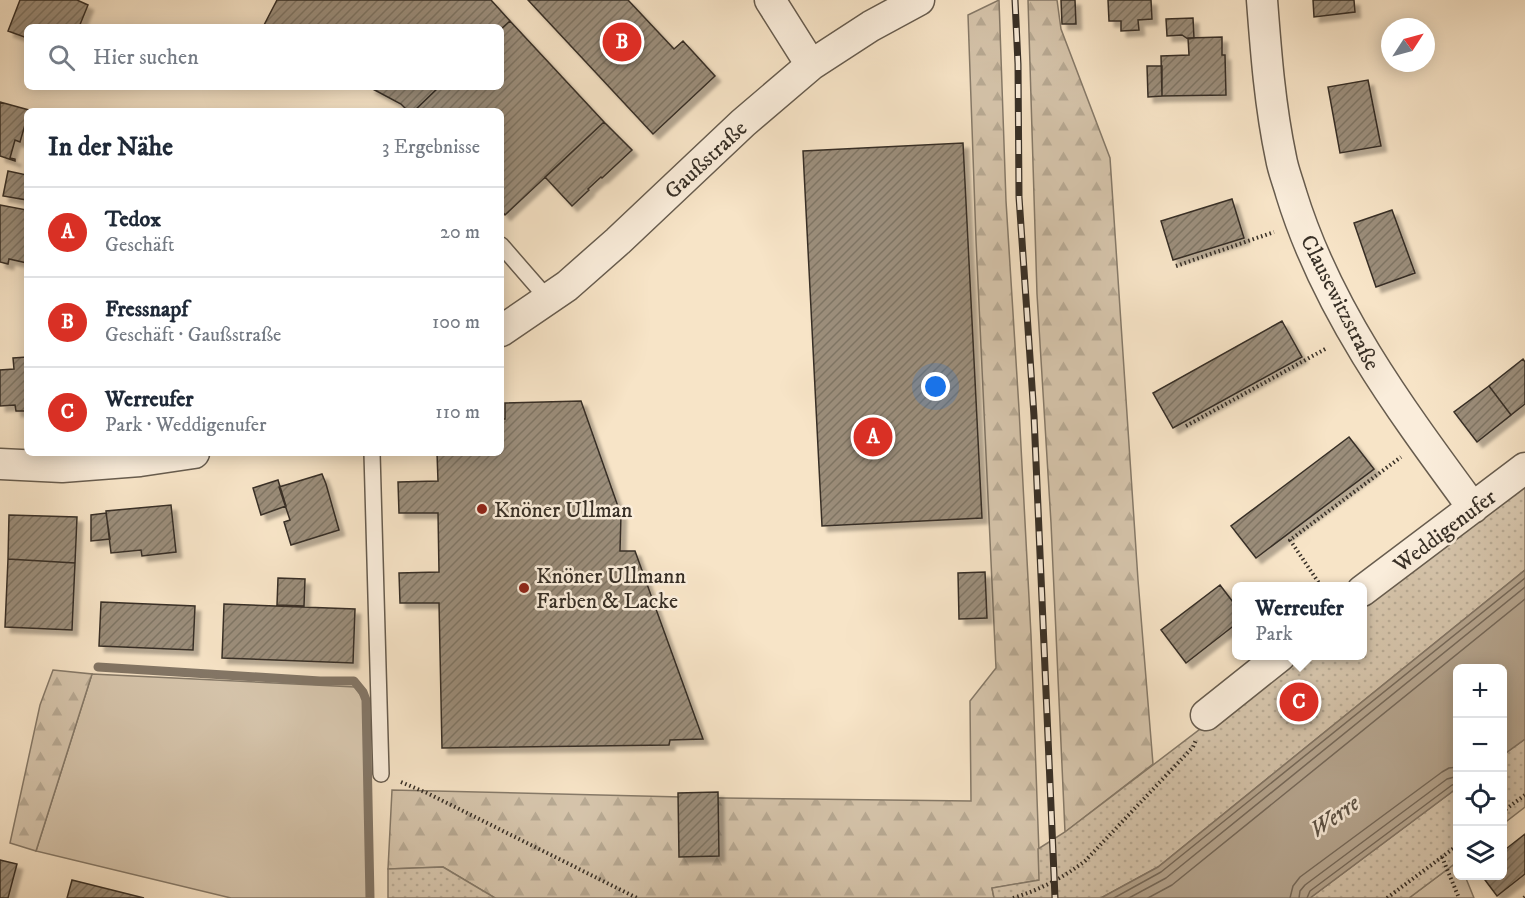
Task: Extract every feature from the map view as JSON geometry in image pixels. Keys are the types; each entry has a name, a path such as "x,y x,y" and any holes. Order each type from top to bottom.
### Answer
{"street":[{"path":"770,0 811,65"},
{"name":"Gaußstraße","path":"504,329 567,286 743,123 811,65 871,26 919,0"},
{"name":"Clausewitzstraße","path":"1262,0 1268,81 1281,160 1300,223 1324,280 1353,333 1423,440 1473,508"},
{"path":"0,464 62,467 174,456"},
{"name":"Weddigenufer","path":"1367,587 1525,468"},
{"path":"1206,715 1275,660"}],"lane":[{"path":"504,248 548,299"},
{"path":"372,456 381,774"}],"path":[{"path":"1176,266 1300,223"},
{"path":"1186,426 1353,333"},
{"path":"1318,582 1290,540 1423,440"},
{"path":"1013,898 1035,891 1069,873 1085,861 1193,747 1206,715"},
{"path":"381,774 427,793 637,898"},
{"path":"1507,809 1525,795"},
{"path":"1387,898 1453,849"},
{"path":"1442,857 1459,898"}],"green space":[{"path":"999,0 1006,201 1031,635 1040,880 992,888 994,898 495,898 443,867 388,869 392,790 971,801 970,701 996,668 968,15"},
{"path":"1028,0 1057,0 1061,29 1110,158 1138,580 1153,764 1065,832 1051,523 1037,294"},
{"path":"1525,481 1525,570 1158,867 1101,898 994,898 992,888 1039,880 1038,849 1065,832 1291,660 1367,660 1367,601"},
{"path":"53,670 92,674 36,851 10,843 40,705"},
{"path":"92,674 355,687 364,700 368,898 231,898 36,851"},
{"path":"1525,739 1525,807 1507,821 1507,772 1507,752"},
{"path":"1453,791 1453,865 1409,898 1310,898"},
{"path":"1453,865 1453,880 1467,880 1474,898 1409,898"},
{"path":"443,867 495,898 388,898 388,869"}],"water":[{"name":"Werre","path":"1525,570 1525,739 1507,752 1507,664 1453,664 1453,791 1310,898 1101,898 1158,867"}],"building":[{"path":"20,0 77,0 88,5 80,24 24,24 24,37 8,31"},
{"path":"277,0 491,0 510,21 504,26 504,24 265,24"},
{"path":"528,0 628,0 674,49 683,41 715,76 653,134"},
{"path":"1061,0 1075,0 1076,24 1062,24"},
{"path":"1108,0 1151,0 1152,19 1138,20 1139,30 1121,31 1121,21 1109,21"},
{"path":"1313,0 1354,0 1355,12 1314,17"},
{"path":"1193,18 1194,38 1188,39 1182,35 1167,36 1166,19"},
{"path":"510,21 604,122 505,215 504,108 417,108 436,90 504,90 504,26"},
{"path":"1222,37 1226,95 1162,96 1161,56 1189,55 1188,38"},
{"path":"1147,66 1162,66 1162,96 1148,97"},
{"path":"1368,80 1381,146 1340,153 1328,87"},
{"path":"375,90 436,90 417,108 405,108"},
{"path":"0,102 24,109 24,128 20,142 15,140 10,158 15,161 0,156"},
{"path":"604,122 632,150 572,206 545,177"},
{"path":"963,143 982,518 822,526 803,151"},
{"path":"8,171 24,174 24,200 3,196"},
{"path":"1232,199 1244,238 1173,260 1161,221"},
{"path":"0,205 24,209 24,262 9,259 8,264 0,262"},
{"path":"1392,210 1415,273 1376,287 1354,223"},
{"path":"1282,321 1302,357 1173,428 1153,393"},
{"path":"24,357 24,411 16,411 15,405 0,406 0,370 14,369 13,358"},
{"path":"1523,359 1525,362 1525,404 1511,415 1489,386"},
{"path":"1489,386 1511,415 1477,442 1454,412"},
{"name":"Knöner Ullmann Farben & Lacke","path":"581,401 621,515 620,551 635,551 703,739 670,740 669,745 442,748 439,603 400,603 399,573 439,572 438,513 399,513 398,482 438,481 437,456 504,456 505,403"},
{"path":"1349,437 1374,469 1256,558 1231,526"},
{"path":"322,474 339,530 291,545 284,522 290,520 279,487"},
{"path":"278,480 286,506 261,515 253,488"},
{"path":"171,505 176,552 142,556 141,550 111,553 106,511"},
{"path":"106,513 110,539 91,541 91,515"},
{"path":"9,515 77,517 75,563 8,559"},
{"path":"8,559 75,563 72,630 5,627"},
{"path":"985,572 987,618 959,619 958,573"},
{"path":"278,578 305,579 304,606 277,605"},
{"path":"1220,585 1232,601 1232,627 1186,663 1161,630"},
{"path":"101,602 195,606 193,650 99,646"},
{"path":"224,604 355,609 353,663 222,658"},
{"path":"718,792 719,856 679,857 678,793"},
{"path":"1525,834 1525,874 1497,896 1485,880 1507,880 1507,848"},
{"path":"0,860 17,864 8,898 0,898"},
{"path":"72,880 144,898 67,898"}],"waterway":[{"path":"98,667 320,681 354,681 366,700 370,898"}],"railway":[{"path":"1015,0 1019,197 1034,416 1055,898"}],"place":[{"name":"Fressnapf","path":"622,42"},
{"name":"Tedox","path":"873,437"},
{"name":"Knöner Ullman","path":"482,509"},
{"name":"Knöner Ullmann Farben & Lacke","path":"524,588"},
{"name":"Werreufer","path":"1299,702"}]}
